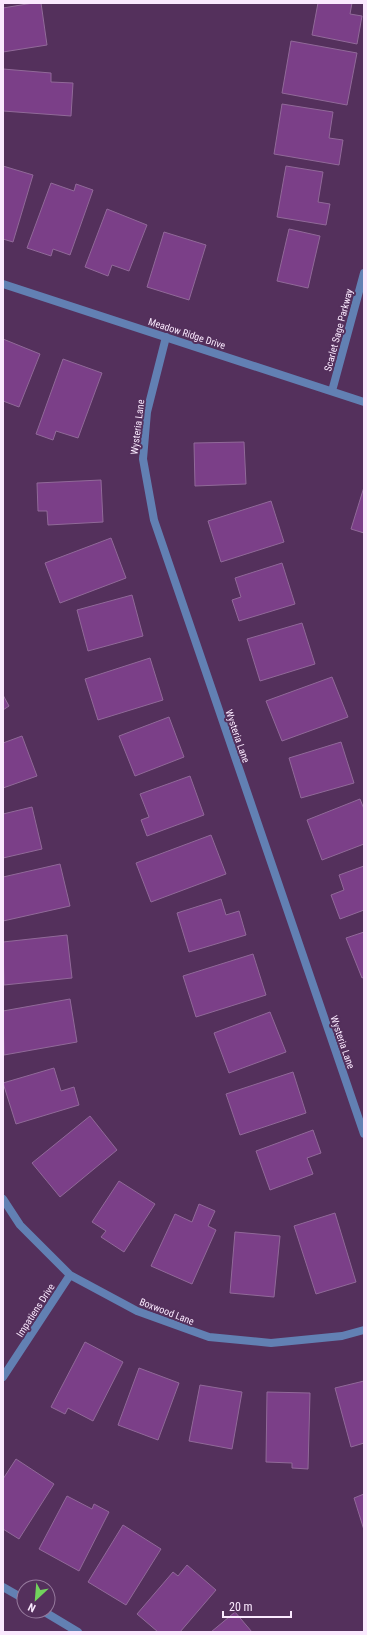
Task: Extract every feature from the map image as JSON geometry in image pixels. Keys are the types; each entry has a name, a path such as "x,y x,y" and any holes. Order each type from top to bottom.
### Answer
{"street":[{"name":"Scarlet Sage Parkway","path":"332,391 364,273"},
{"name":"Meadow Ridge Drive","path":"3,284 364,402"},
{"name":"Wysteria Lane","path":"166,337 147,412 143,459 154,520 364,1134"},
{"name":"Boxwood Lane","path":"3,1199 20,1225 70,1275 137,1311 209,1337 271,1343 342,1336 364,1330"},
{"name":"Impatiens Drive","path":"3,1377 70,1275"},
{"path":"3,1587 16,1594"},
{"path":"56,1619 78,1632"}],"building":[{"path":"41,3 47,45 3,52 3,8"},
{"path":"318,3 352,3 350,14 362,16 357,44 312,35"},
{"path":"291,41 357,53 347,105 282,93"},
{"path":"3,69 51,73 51,82 73,83 71,116 3,111"},
{"path":"282,104 333,112 329,138 343,140 339,165 274,154"},
{"path":"3,166 33,175 13,242 3,239"},
{"path":"286,166 323,172 318,202 330,204 326,225 277,217"},
{"path":"51,183 74,191 76,184 93,190 70,255 53,249 51,256 27,248"},
{"path":"107,209 147,225 129,271 112,265 108,276 85,267"},
{"path":"289,229 320,236 308,288 277,281"},
{"path":"164,232 206,245 189,300 147,287"},
{"path":"3,339 40,354 19,407 3,401"},
{"path":"63,359 102,373 78,438 56,431 53,440 36,434"},
{"path":"244,442 246,484 195,486 194,443"},
{"path":"101,480 103,522 48,525 47,511 38,511 37,483"},
{"path":"364,487 364,533 351,529"},
{"path":"271,501 284,542 221,562 208,521"},
{"path":"111,538 126,578 60,603 45,563"},
{"path":"282,563 295,604 239,621 232,600 241,597 235,578"},
{"path":"132,595 143,636 88,651 77,610"},
{"path":"302,623 315,664 260,681 247,639"},
{"path":"150,658 163,700 98,720 85,679"},
{"path":"332,677 348,717 282,741 266,701"},
{"path":"3,695 9,706 3,710"},
{"path":"169,717 184,757 135,776 119,736"},
{"path":"22,736 37,776 3,788 3,743"},
{"path":"341,742 354,783 301,798 289,758"},
{"path":"190,776 204,815 147,836 141,820 149,817 140,794"},
{"path":"360,799 364,809 364,844 322,860 307,820"},
{"path":"32,807 42,849 3,858 3,814"},
{"path":"211,835 226,874 151,902 136,863"},
{"path":"60,864 70,906 3,921 3,877"},
{"path":"364,866 364,910 340,919 331,895 344,890 339,875"},
{"path":"221,899 226,915 239,911 246,935 189,952 177,913"},
{"path":"364,932 364,977 362,978 346,938"},
{"path":"67,935 72,978 4,985 3,942"},
{"path":"253,954 266,995 196,1017 183,976"},
{"path":"70,999 77,1042 4,1055 3,1011"},
{"path":"270,1012 286,1052 229,1073 214,1033"},
{"path":"54,1068 61,1091 74,1087 79,1105 16,1124 3,1083"},
{"path":"293,1072 306,1113 240,1135 226,1094"},
{"path":"90,1116 117,1150 60,1197 32,1163"},
{"path":"313,1130 321,1153 307,1158 313,1174 270,1190 256,1151"},
{"path":"119,1181 155,1204 124,1252 101,1237 106,1231 92,1222"},
{"path":"199,1204 215,1211 208,1226 216,1230 192,1284 151,1266 175,1214 192,1222"},
{"path":"335,1213 356,1282 316,1294 294,1226"},
{"path":"235,1232 280,1236 274,1297 230,1293"},
{"path":"85,1342 123,1362 93,1421 68,1408 65,1414 51,1407"},
{"path":"139,1368 179,1383 158,1440 118,1425"},
{"path":"364,1381 364,1443 351,1447 335,1388"},
{"path":"200,1385 242,1392 232,1449 189,1441"},
{"path":"267,1392 310,1393 308,1469 292,1468 292,1463 266,1462"},
{"path":"16,1459 54,1484 19,1539 3,1529 3,1479"},
{"path":"364,1494 364,1530 354,1498"},
{"path":"67,1496 92,1509 94,1504 109,1512 79,1571 39,1549"},
{"path":"123,1525 161,1549 126,1605 88,1582"},
{"path":"187,1565 216,1590 180,1632 158,1632 137,1614 173,1572 178,1576"},
{"path":"235,1612 252,1632 211,1632"}]}
